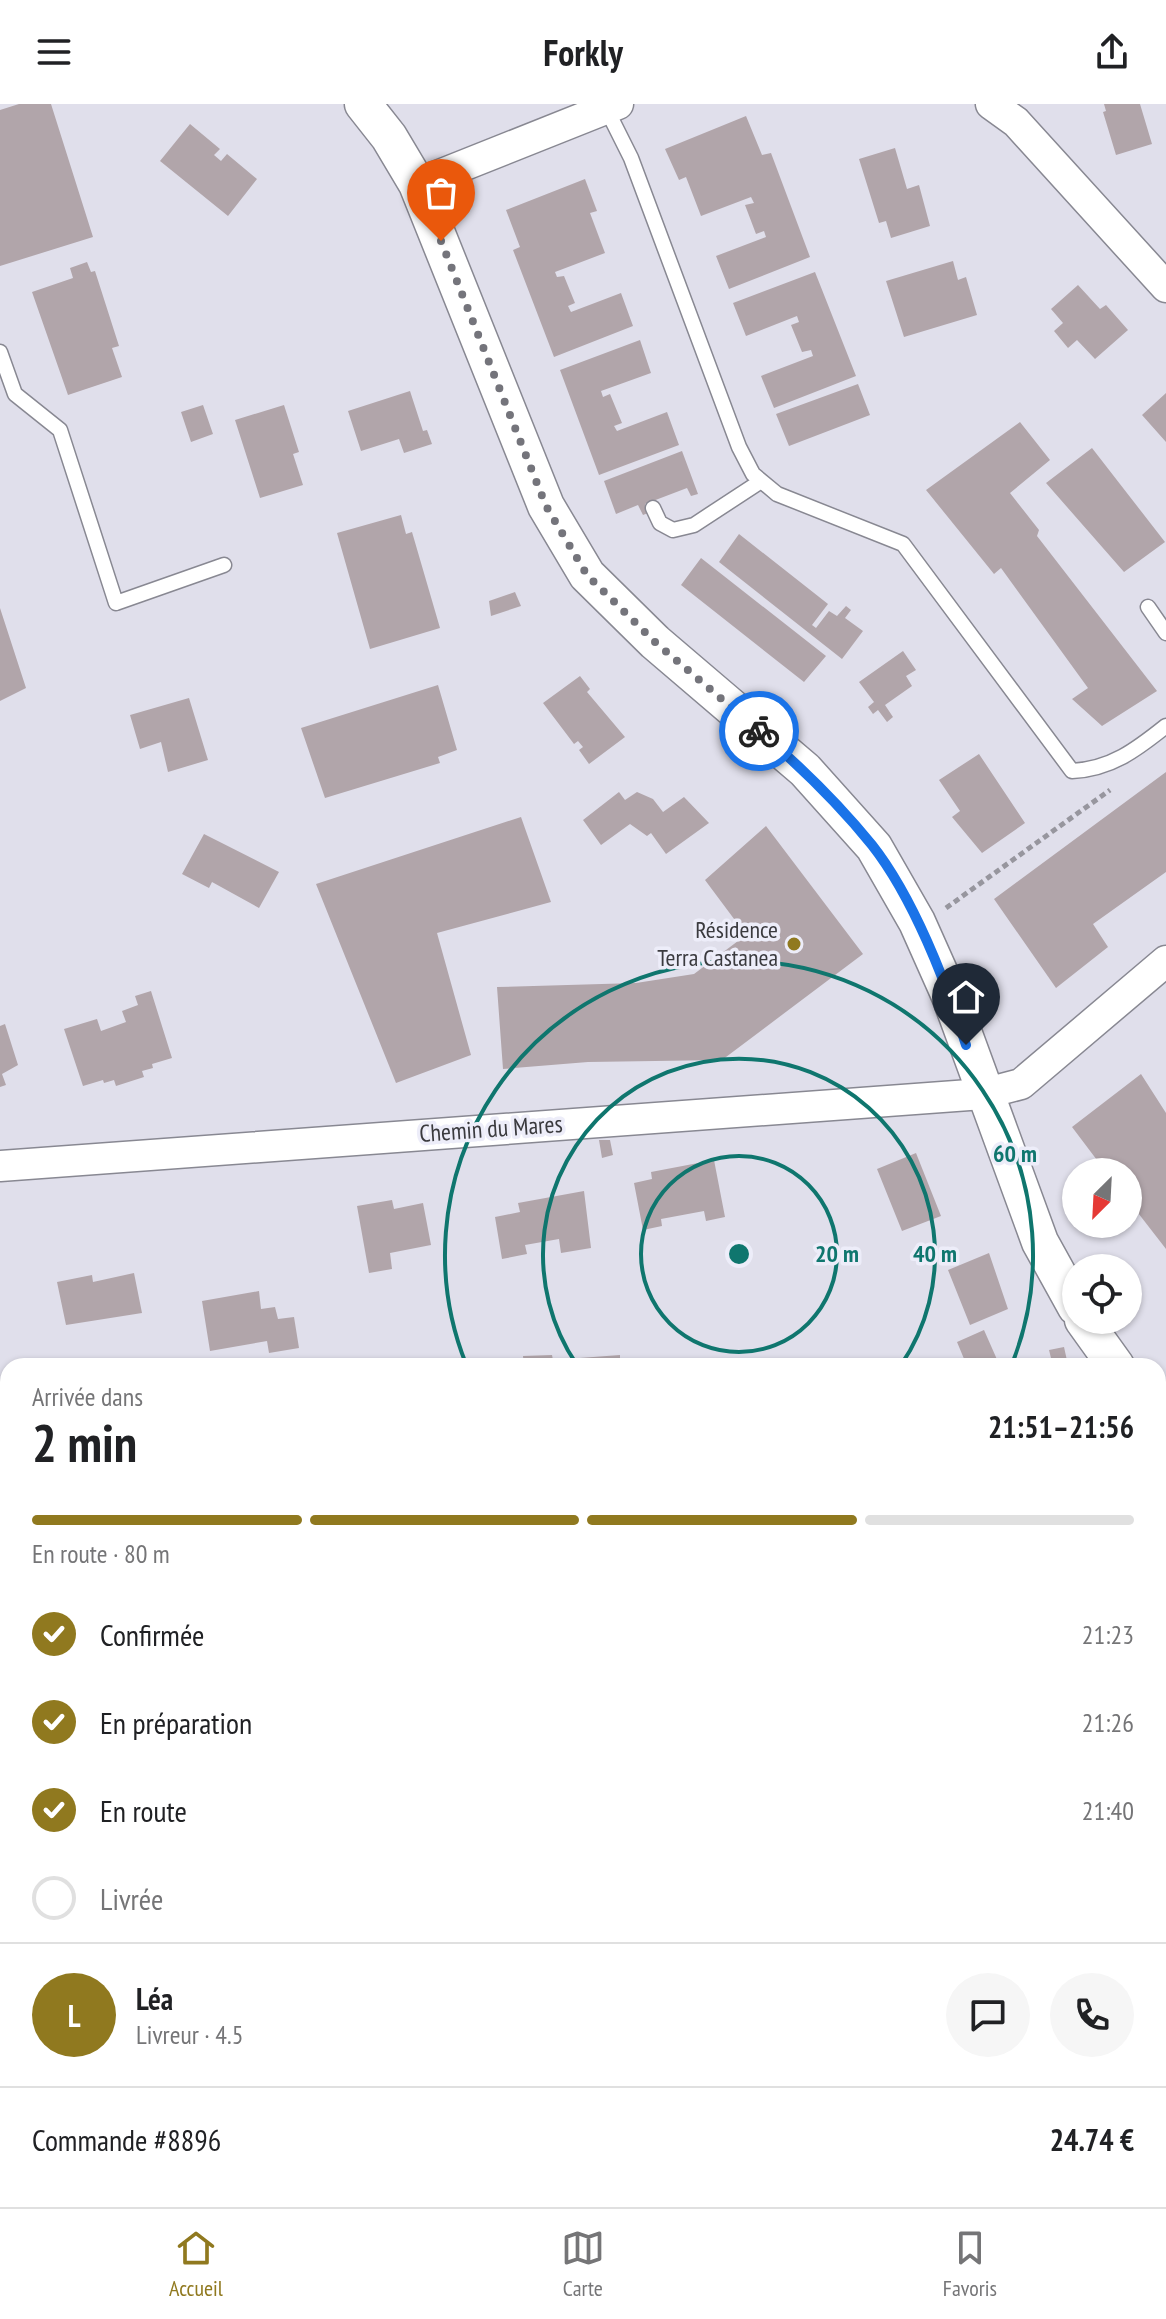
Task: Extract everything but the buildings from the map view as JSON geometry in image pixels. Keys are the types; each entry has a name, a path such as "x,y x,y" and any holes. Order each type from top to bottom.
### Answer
{"street":[{"path":"363,104 389,137 417,184 546,506 587,575 655,642 805,770 874,847 919,928 950,996 983,1094 1040,1242 1062,1282"},
{"path":"991,104 1023,113 1166,287"},
{"path":"417,184 612,106"},
{"name":"Chemin du Mares","path":"0,1166 983,1094 1021,1084 1166,961"},
{"path":"1093,1334 1110,1358"}],"lane":[{"path":"612,106 739,447 753,474 777,494 903,544 1072,771 1098,770 1138,748 1166,726"},
{"path":"0,352 15,394 60,430 116,603 224,565"},
{"path":"653,508 660,523 673,530 694,525 761,481"},
{"path":"1148,607 1166,633"}],"path":[{"path":"919,928 1119,783"}],"way so far":[{"path":"441,241 546,506 587,575 655,642 759,731"}],"place":[{"name":"Résidence Terra Castanea","path":"794,944"}],"route":[{"path":"759,731 805,770 874,847 917,922 950,996 966,1045"}]}
